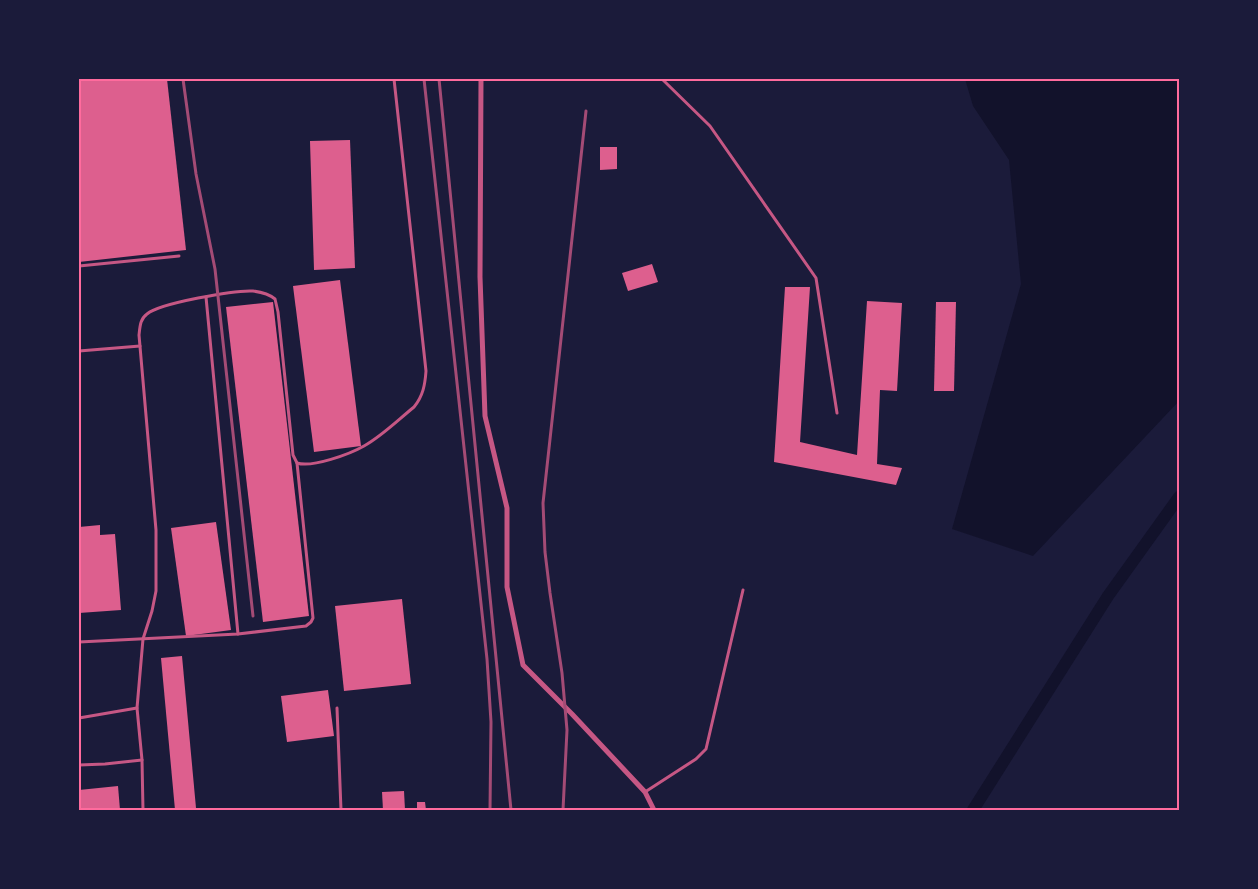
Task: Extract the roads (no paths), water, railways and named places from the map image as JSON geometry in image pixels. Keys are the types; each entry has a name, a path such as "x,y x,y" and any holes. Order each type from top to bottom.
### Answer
{"street":[{"path":"481,79 480,277 485,416 506,508 507,587 523,665 645,792 654,810"}],"lane":[{"path":"297,463 310,465 363,447 414,407 420,400 425,385 426,371 394,79"},
{"path":"662,79 710,126 816,278 837,412"},
{"path":"79,266 179,256"},
{"path":"79,642 143,639 238,634 306,626 311,622 297,463 293,455 275,299 264,293 252,291 176,302 156,308 145,315 140,323 140,346 157,561 156,591 143,639 137,708 142,760 143,810"},
{"path":"206,297 238,634"},
{"path":"79,351 140,346"},
{"path":"645,792 696,759 706,749 743,590"},
{"path":"79,718 137,708"},
{"path":"337,708 341,810"},
{"path":"79,765 142,760"}],"waterway":[{"path":"973,810 1108,596 1179,497"}],"railway":[{"path":"183,79 196,174 215,269 253,616"},
{"path":"424,79 487,659 491,722 490,810"},
{"path":"439,79 511,810"},
{"path":"563,810 567,730 562,673 545,552 543,503 586,111"}]}
